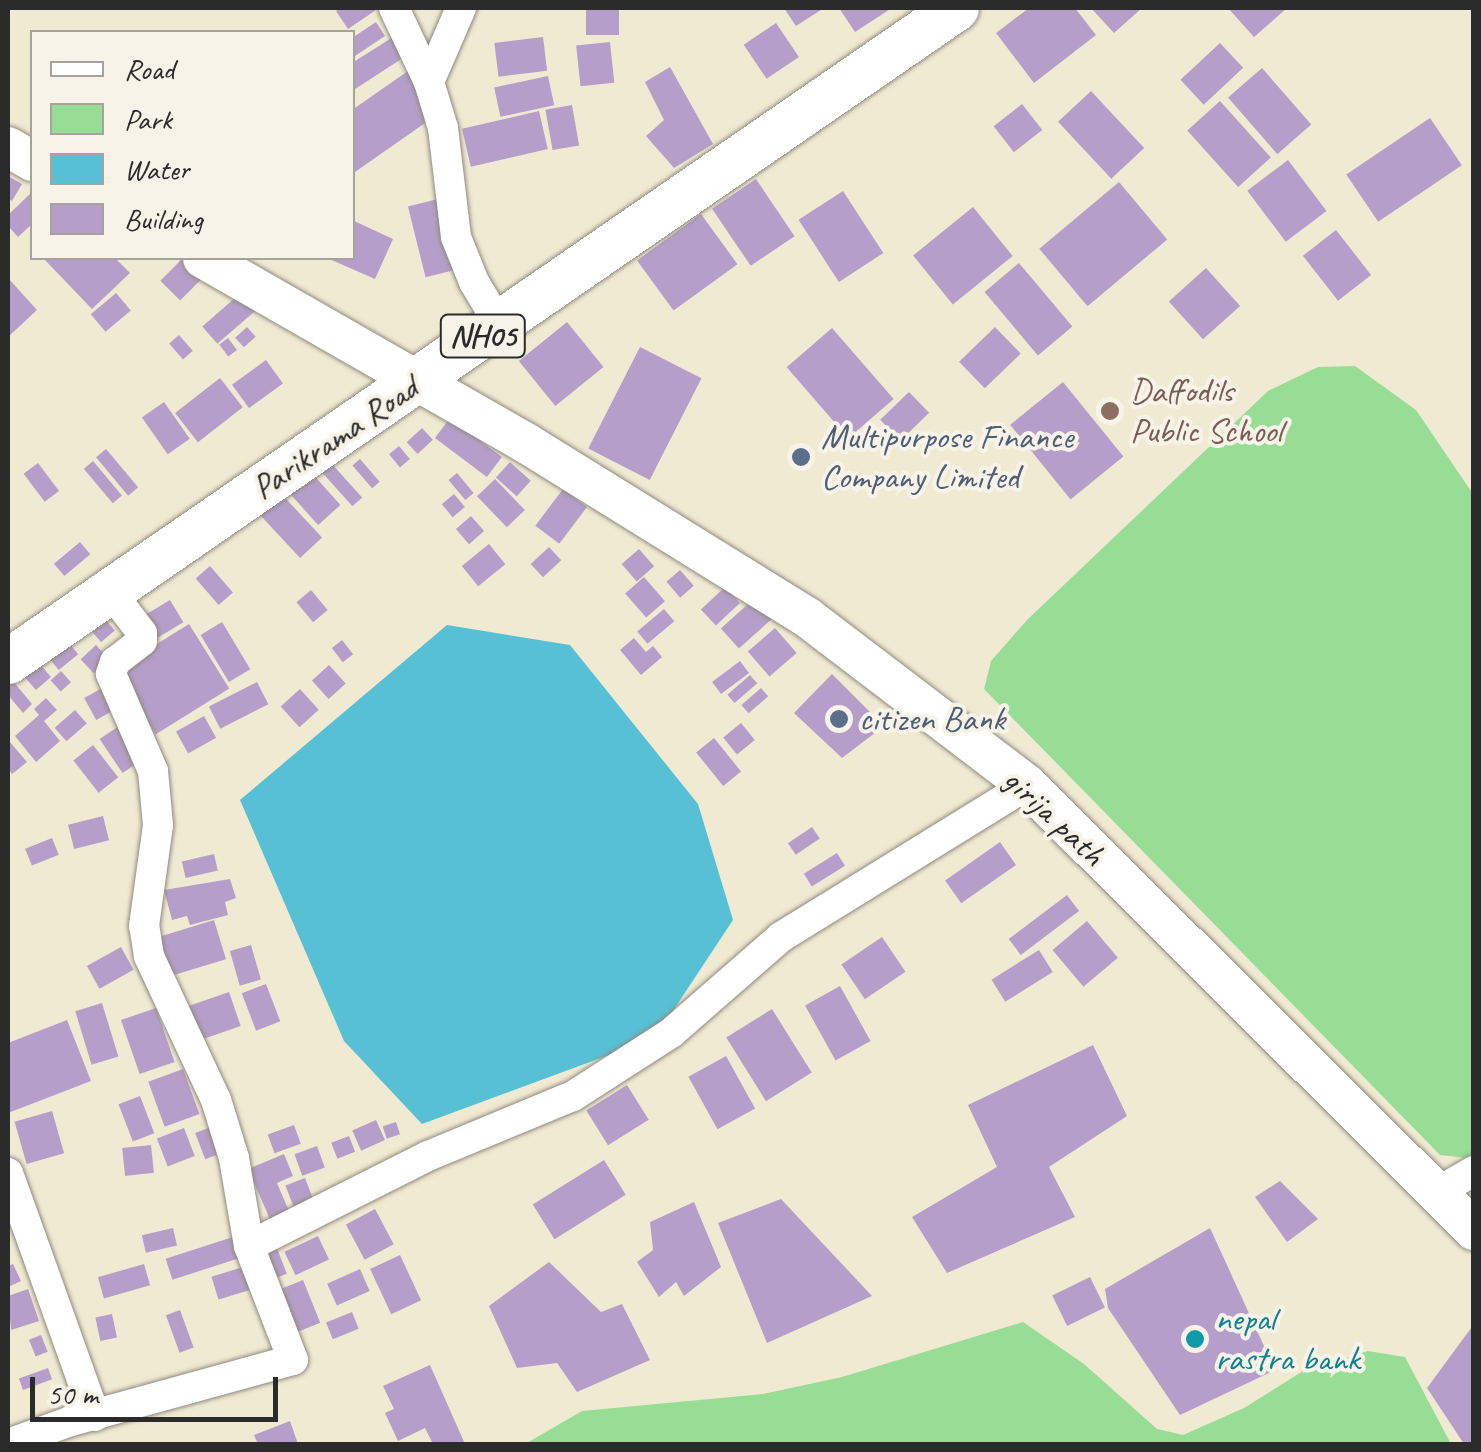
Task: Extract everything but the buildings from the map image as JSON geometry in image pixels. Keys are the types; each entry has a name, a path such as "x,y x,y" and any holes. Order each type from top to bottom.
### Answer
{"main road":[{"name":"Parikrama Road","path":"8,661 956,8"},
{"path":"8,146 30,160"},
{"name":"girija path","path":"208,260 526,443 808,618 1026,786 1474,1230"}],"street":[{"path":"394,8 430,82 443,128 456,236 474,282 499,324"},
{"path":"430,82 461,8"},
{"path":"8,1444 293,1360 249,1246 234,1158 216,1100 149,956 144,926 158,826 153,771 111,674 115,662 142,641 142,632 110,591"},
{"path":"249,1246 428,1156 572,1096 671,1032 780,937 1026,786"},
{"path":"1434,1194 1474,1170"},
{"path":"8,1173 95,1416"}],"green space":[{"path":"1355,366 1416,410 1473,494 1474,1155 1467,1158 1440,1155 984,689 991,661 1027,620 1268,391 1318,367"},
{"path":"1023,1322 1084,1364 1157,1429 1183,1435 1244,1408 1303,1371 1368,1351 1405,1357 1451,1444 525,1444 582,1411 763,1394 842,1377"}],"water":[{"path":"447,625 570,645 698,804 733,920 655,1038 422,1124 344,1041 240,800"}],"place":[{"name":"Daffodils Public School","path":"1110,411"},
{"name":"Multipurpose Finance Company Limited","path":"801,457"},
{"name":"citizen Bank","path":"839,719"},
{"name":"nepal rastra bank","path":"1195,1339"}]}
